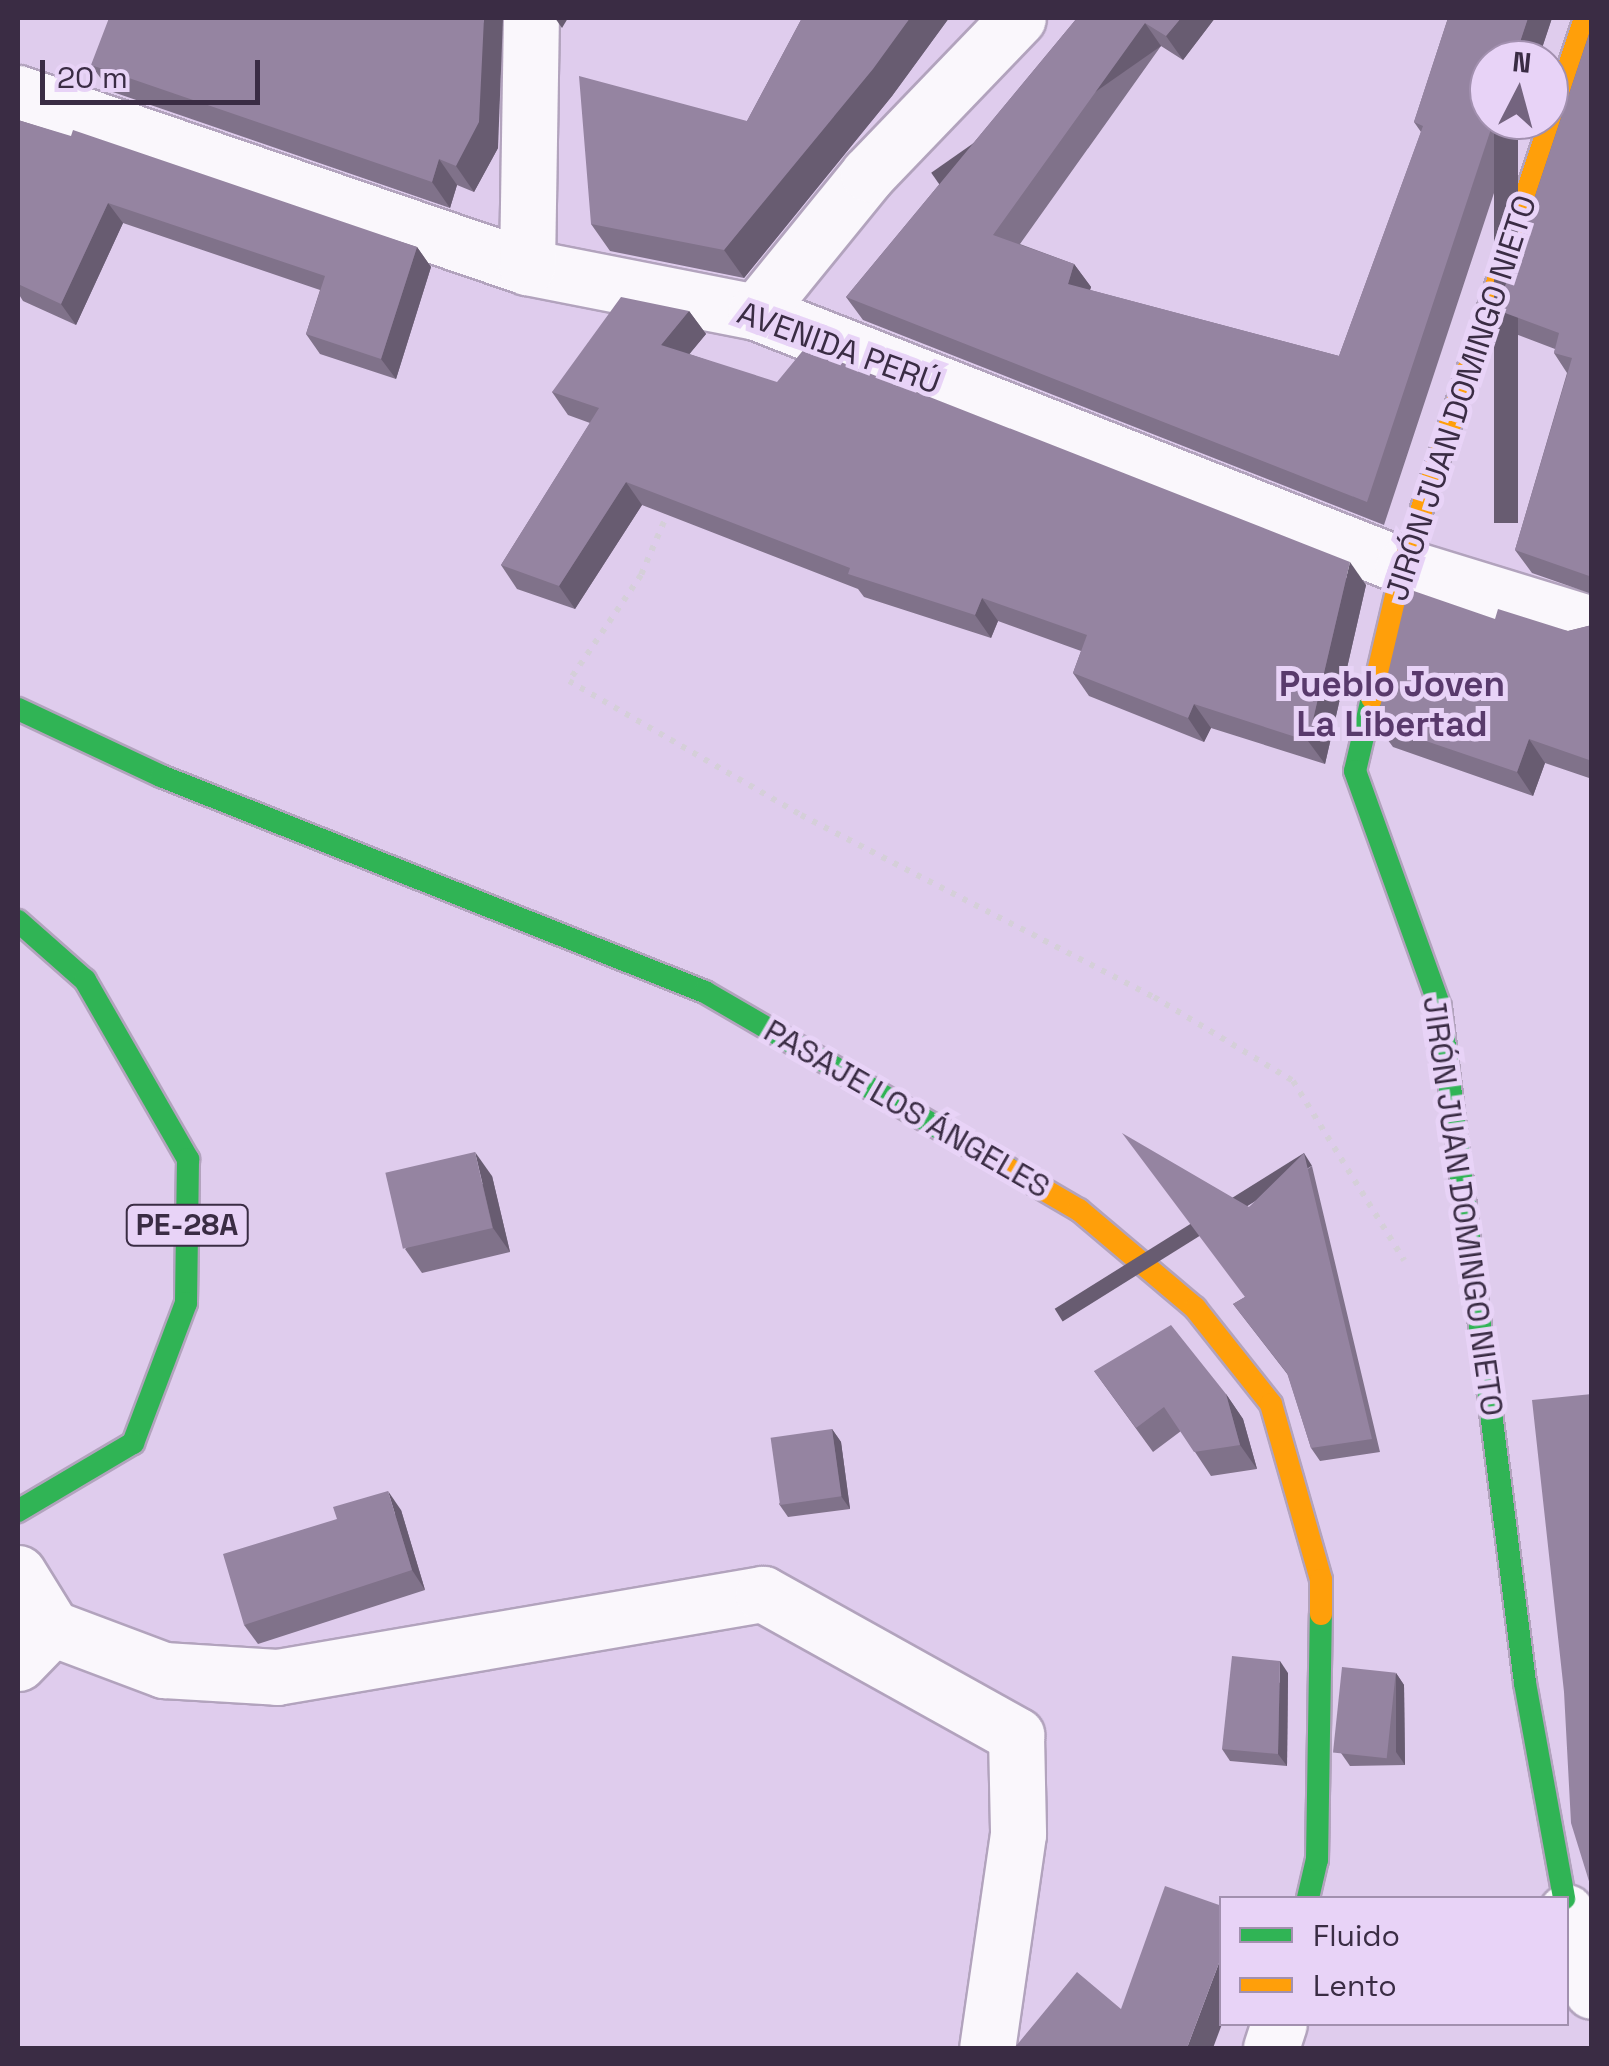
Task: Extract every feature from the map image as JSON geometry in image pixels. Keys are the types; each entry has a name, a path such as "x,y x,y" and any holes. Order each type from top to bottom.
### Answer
{"main road":[{"name":"JIRÓN JUAN DOMINGO NIETO","path":"1564,1896 1525,1684 1440,1007 1355,771 1403,566 1585,18"},
{"name":"PASAJE LOS ÁNGELES","path":"18,709 196,790 705,992 1078,1210 1195,1308 1272,1404 1321,1580 1317,1860 1308,1896"},
{"name":"PE-28A","path":"18,920 84,980 188,1159 186,1303 133,1443 18,1511"}],"street":[{"path":"527,267 531,18"},
{"path":"756,312 868,174 1018,18"},
{"name":"AVENIDA PERÚ","path":"18,93 527,267 756,312 1403,566 1592,624"},
{"path":"18,1573 35,1645 164,1670 277,1677 763,1594 1016,1735 1018,1834 987,2048"},
{"path":"1569,1921 1592,1991"}],"path":[{"path":"672,504 641,575 569,681 802,815 1154,996 1294,1081 1372,1215 1417,1278"}],"building":[{"path":"109,18 484,18 479,122 456,166 439,159 432,182 91,65"},
{"path":"802,18 910,18 873,69 724,250 591,224 579,76 747,121"},
{"path":"1077,18 1181,18 1166,36 1145,23 993,235 1074,264 1068,284 1339,356 1423,126 1414,122 1448,18 1528,18 1521,40 1469,40 1469,140 1487,140 1367,502 846,297"},
{"path":"1592,25 1592,577 1515,550 1572,358 1554,353 1559,333 1497,310 1554,140 1569,140 1569,94"},
{"path":"18,120 71,136 73,130 417,247 381,359 306,334 325,276 108,203 61,304 18,284"},
{"path":"621,297 689,311 661,345 777,382 805,348 1350,562 1308,741 1194,704 1188,718 1073,673 1087,635 982,598 975,615 848,574 850,568 626,482 559,586 501,565 599,408 552,392"},
{"path":"1408,589 1495,619 1498,609 1568,631 1592,625 1592,761 1529,739 1517,772 1376,724"},
{"path":"1122,1133 1249,1207 1304,1153 1372,1439 1311,1448 1287,1373 1233,1304 1245,1297"},
{"path":"475,1152 493,1228 403,1249 385,1173"},
{"path":"1171,1325 1226,1394 1240,1445 1194,1452 1164,1407 1136,1428 1094,1371"},
{"path":"1592,1394 1592,1891 1571,1823 1564,1692 1532,1400"},
{"path":"832,1429 841,1496 780,1505 771,1438"},
{"path":"388,1491 412,1570 244,1625 223,1554 337,1519 333,1507"},
{"path":"1232,1656 1280,1661 1278,1754 1222,1749"},
{"path":"1342,1667 1396,1673 1387,1758 1333,1753"},
{"path":"1165,1886 1219,1905 1219,1963 1187,2048 1016,2046 1077,1972 1121,2009"}],"traffic: fast":[{"path":"1372,698 1355,771 1440,1007 1525,1683 1564,1896"},
{"path":"18,709 161,776 705,992 1007,1168"},
{"path":"18,921 85,980 188,1159 186,1303 133,1443 18,1511"},
{"path":"1308,1896 1317,1860 1321,1614"}],"traffic: slow":[{"path":"1372,698 1403,566 1585,18"},
{"path":"1007,1168 1079,1210 1195,1308 1271,1404 1321,1580 1321,1614"}],"district":[{"name":"Pueblo Joven La Libertad","path":"1392,704"}]}
